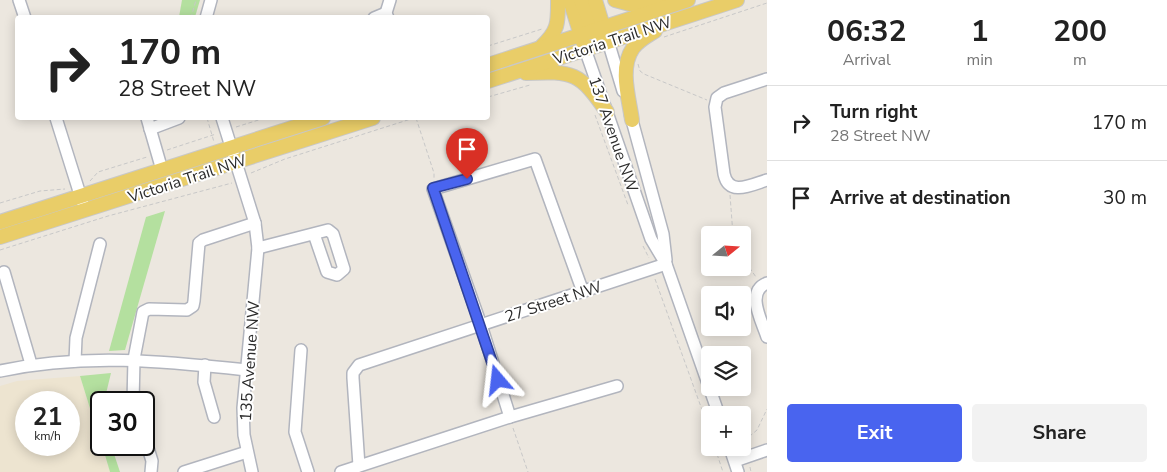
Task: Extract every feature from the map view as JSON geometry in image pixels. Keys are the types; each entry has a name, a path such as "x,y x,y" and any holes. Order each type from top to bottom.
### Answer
{"main road":[{"path":"541,48 557,29 558,0"},
{"name":"137 Avenue NW","path":"570,0 593,31"},
{"path":"581,0 593,31 597,36 608,42"},
{"name":"137 Avenue NW","path":"585,49 593,31 595,0"},
{"path":"615,0 639,5 679,0"},
{"name":"Victoria Trail NW","path":"490,64 688,0"},
{"name":"Victoria Trail NW","path":"490,80 737,0"},
{"path":"632,120 626,71 627,60 638,42 668,22"},
{"path":"511,73 552,72 570,74 577,77 590,88 601,113"},
{"name":"Victoria Trail NW","path":"0,222 80,191 162,170 317,120"},
{"name":"Victoria Trail NW","path":"0,238 367,120"}],"street":[{"path":"19,0 24,15"},
{"path":"207,15 211,0"},
{"path":"387,15 390,0"},
{"name":"137 Avenue NW","path":"608,42 664,234 666,264"},
{"name":"137 Avenue NW","path":"585,49 601,113 652,239 666,264 715,406"},
{"path":"767,79 724,93 717,98 715,103 725,180 730,187 744,188 767,180"},
{"path":"57,120 85,210"},
{"path":"162,170 149,123 167,120"},
{"name":"135 Avenue NW","path":"222,120 222,132 232,148 255,223 258,248 243,415 244,435 252,472"},
{"path":"510,417 481,325 433,188 535,159 583,292"},
{"path":"133,391 134,360 143,312 149,309 187,310 192,306 199,243 255,223"},
{"path":"258,248 314,234"},
{"path":"75,361 76,338 100,244"},
{"name":"27 Street NW","path":"360,466 353,373 363,362 666,264"},
{"path":"4,272 31,364"},
{"path":"762,286 756,302 767,337"},
{"path":"301,350 295,432 308,472"},
{"path":"0,371 31,364 134,360 247,370"},
{"path":"205,365 204,382 214,416"},
{"path":"341,472 510,417 617,386"},
{"path":"736,467 746,457 767,450"},
{"path":"184,472 247,452"},
{"path":"150,456 152,472"}],"path":[{"path":"192,15 196,0"},
{"path":"661,38 767,3"},
{"path":"490,45 540,30 548,25"},
{"path":"640,57 638,65 640,71 644,74 715,103"},
{"path":"490,96 530,84"},
{"path":"601,113 630,209"},
{"path":"208,120 217,152"},
{"path":"0,204 40,191 66,189 80,191 98,172 259,120"},
{"path":"0,250 108,216 222,187 241,180 252,172 285,159 409,120"},
{"path":"416,120 434,173 433,188"},
{"path":"730,187 732,226"},
{"path":"641,241 701,407"},
{"path":"751,270 762,286"},
{"path":"751,472 743,447 744,441 757,430 767,408"},
{"path":"510,417 528,472"},
{"path":"718,456 724,472"}],"shaded area":[{"path":"80,376 90,408 90,456 105,456 110,472 0,472 0,386 17,381"}],"green space":[{"path":"182,0 200,0 196,15 179,15"},
{"path":"165,211 125,350 109,351 146,217"},
{"path":"111,373 107,391 90,391 90,408 80,376"},
{"path":"105,456 115,456 120,472 110,472"}],"route":[{"path":"467,179 433,188 481,325 498,380"}]}
